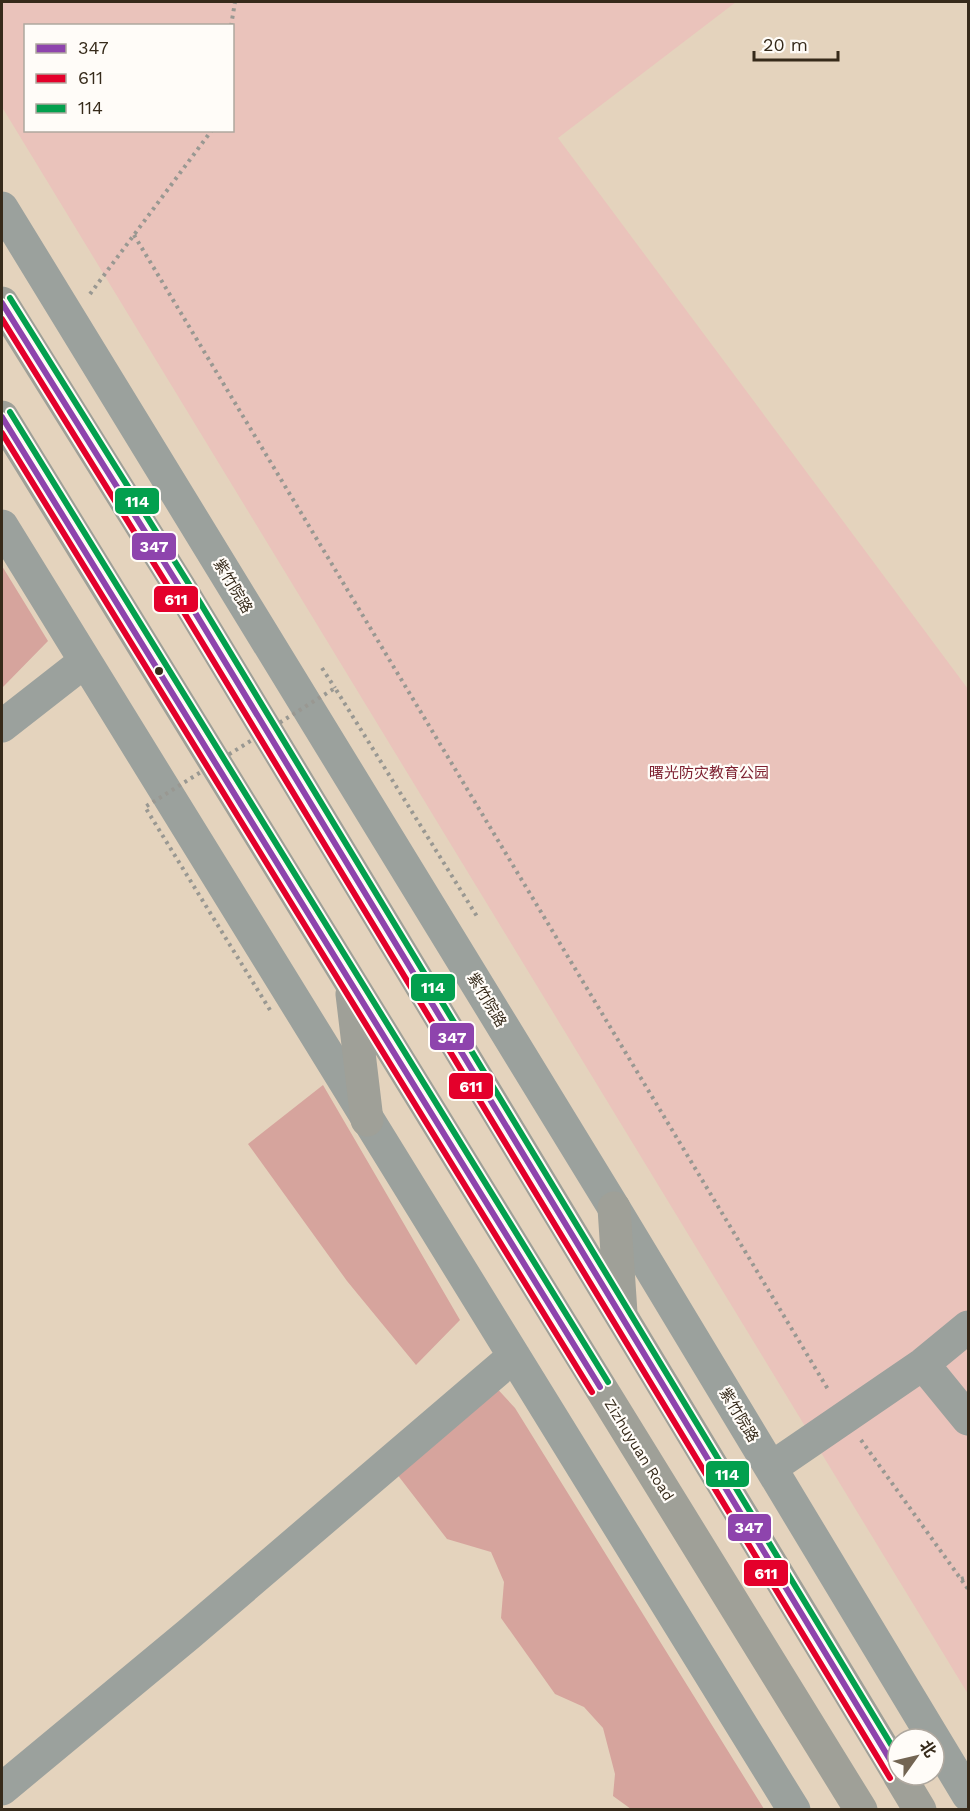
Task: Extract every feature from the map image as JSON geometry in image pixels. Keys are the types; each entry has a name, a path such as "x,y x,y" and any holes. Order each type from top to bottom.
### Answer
{"main road":[{"path":"2,303 179,586 622,1321 886,1753"},
{"name":"Zizhuyuan Road","path":"2,417 861,1809"},
{"path":"351,984 367,1120"},
{"path":"614,1208 622,1321"},
{"path":"907,1787 920,1809"}],"street":[{"name":"紫竹院路","path":"2,208 614,1208 969,1794"},
{"path":"2,526 794,1809"},
{"path":"2,726 84,662"},
{"path":"771,1468 922,1364 969,1327"},
{"path":"2,1789 189,1634 514,1356"},
{"path":"922,1364 969,1419"}],"path":[{"path":"231,24 235,2"},
{"path":"88,297 211,132"},
{"path":"134,235 845,1417 969,1589"},
{"path":"270,1010 145,807 334,688 478,918"},
{"path":"961,1580 969,1577"}],"green space":[{"name":"曙光防灾教育公园","path":"2,2 736,2 558,138 968,689 968,1694 2,107"}],"shaded area":[{"path":"2,566 48,641 2,688"},
{"path":"323,1085 460,1320 416,1365 347,1281 248,1144"},
{"path":"492,1383 515,1408 764,1809 631,1809 613,1796 615,1774 603,1728 584,1707 555,1694 501,1618 504,1582 491,1552 447,1539 393,1469"}],"transit line":[{"name":"114","path":"10,298 187,581 886,1736"},
{"name":"347","path":"2,303 179,586 886,1753"},
{"name":"611","path":"2,319 171,591 886,1771"},
{"name":"114","path":"10,412 608,1382"},
{"name":"347","path":"2,417 600,1387"},
{"name":"611","path":"2,433 592,1392"}]}
